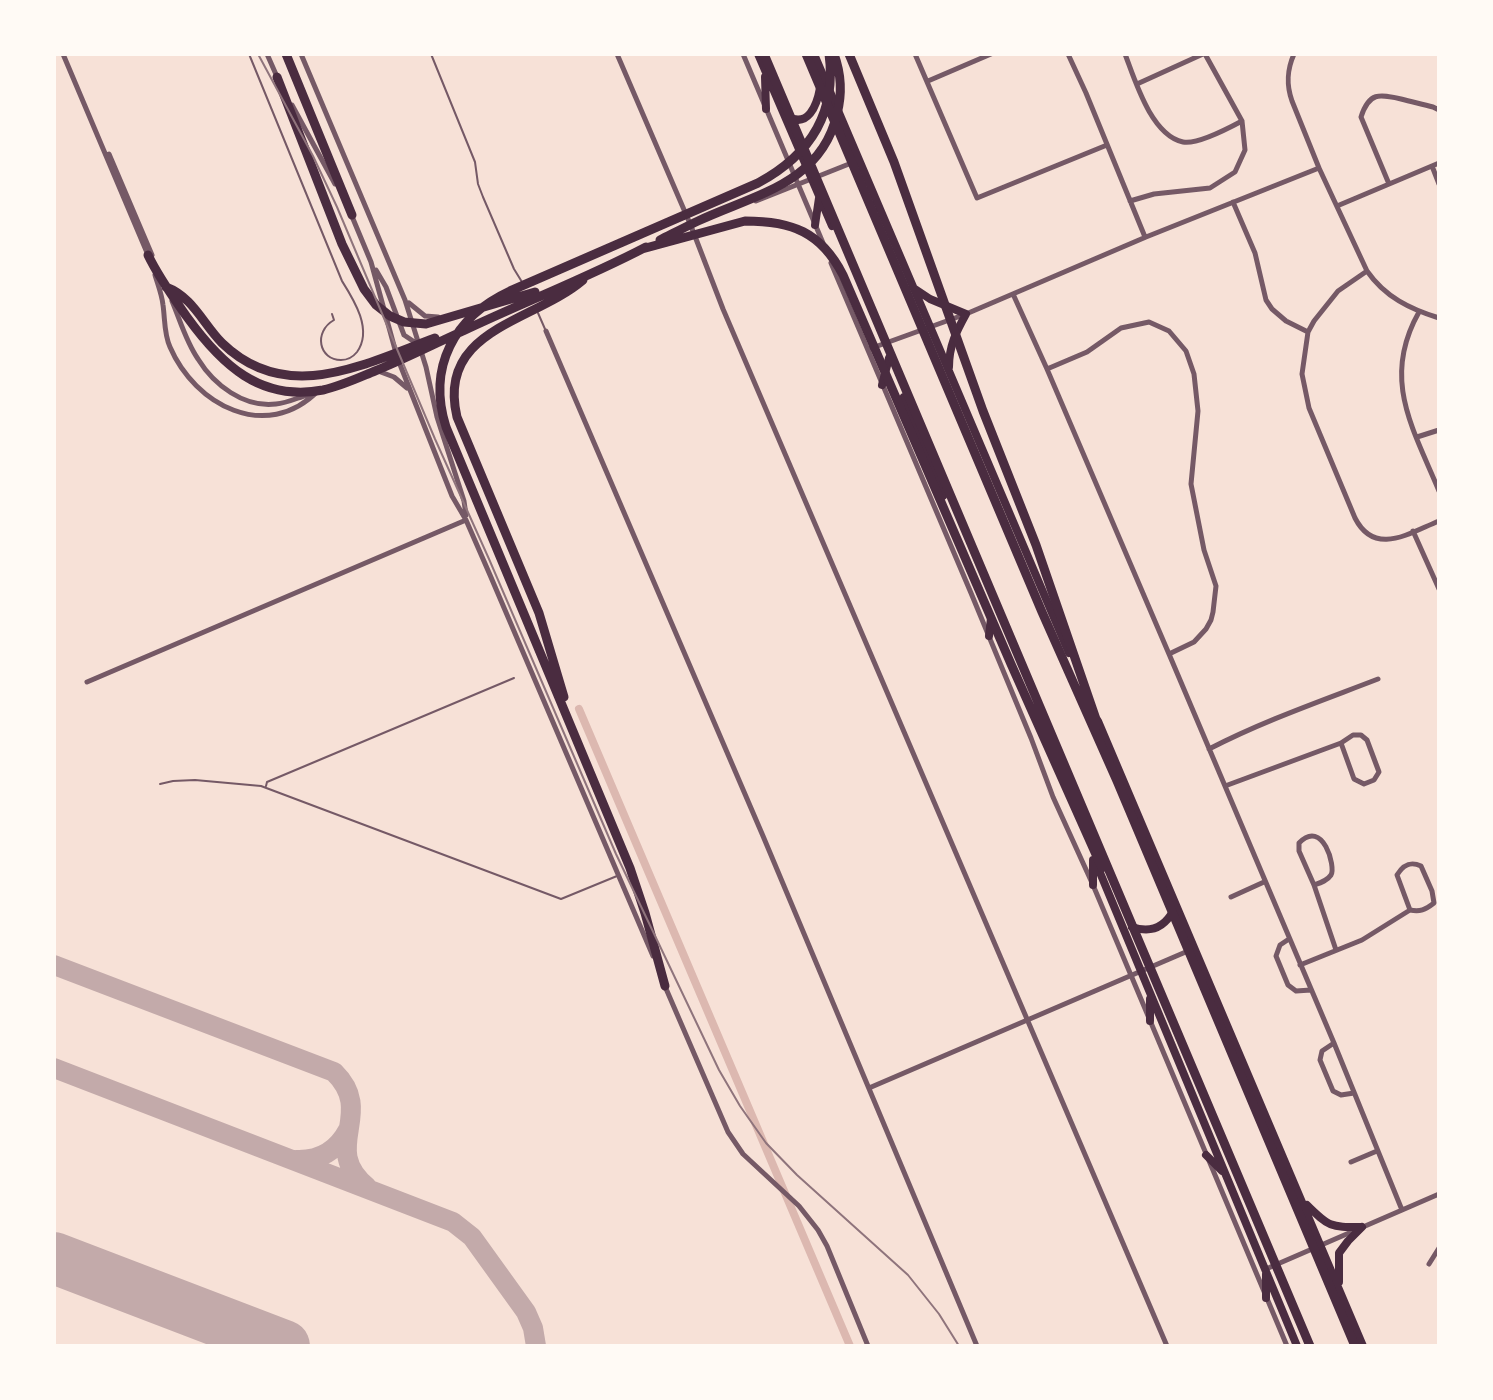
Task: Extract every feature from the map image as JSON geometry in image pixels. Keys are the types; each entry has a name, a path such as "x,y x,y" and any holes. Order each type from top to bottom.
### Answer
{"highway":[{"path":"286,54 352,215"},
{"path":"764,54 1310,1346"},
{"path":"806,54 1355,1346"},
{"path":"148,255 160,279 204,341 233,369 265,385 293,391 335,387 388,366 698,220 791,180 808,166 829,139 837,116 840,75 832,54"},
{"path":"665,986 630,868 443,417 440,396 443,362 452,340 471,315 486,303 758,183 793,161 818,128 825,111 832,54"},
{"path":"849,54 894,162 978,396 1036,545 1117,781"},
{"path":"277,77 342,244 364,289 376,305 390,316 418,324 436,322 591,273"},
{"path":"642,249 745,221 762,221 800,229 821,243 837,263 1011,664 1208,1105"},
{"path":"570,724 539,613 457,417 454,396 461,365 469,350 482,338 569,292 591,273"},
{"path":"166,287 185,297 218,339 239,357 279,375 311,377 342,372 491,316"}],"main road":[{"path":"758,54 884,345 949,512 1297,1346"},
{"path":"814,54 1363,1346"},
{"path":"765,73 766,109"},
{"path":"779,106 789,118 805,119 816,105 822,73"},
{"path":"815,225 819,198"},
{"path":"911,286 930,299 966,314 953,337 948,373"},
{"path":"882,385 889,358"},
{"path":"931,498 949,512"},
{"path":"989,636 992,613"},
{"path":"1093,855 1093,885"},
{"path":"1115,909 1131,927 1149,931 1166,922 1175,908 1175,899"},
{"path":"1150,994 1150,1021"},
{"path":"1206,1155 1227,1177"},
{"path":"1303,1201 1326,1223 1362,1227"},
{"path":"1339,1287 1339,1253 1362,1227"},
{"path":"1266,1269 1266,1298"}],"street":[{"path":"65,54 148,255 163,301 165,336 184,372 204,392 228,408 268,417 306,403 319,390"},
{"path":"65,54 191,348 215,379 241,398 266,404 288,401 363,372 691,226 859,160"},
{"path":"267,54 352,215 371,262 397,357 452,496 466,520 728,1132 743,1154 813,1221 827,1246 868,1346"},
{"path":"301,54 405,300 464,501 466,520"},
{"path":"617,54 1167,1346"},
{"path":"743,54 989,636 1053,797 1287,1346"},
{"path":"915,54 977,198 1107,145"},
{"path":"928,81 991,54"},
{"path":"1068,54 1146,237"},
{"path":"1125,54 1151,115 1165,132 1184,142 1207,138 1242,121"},
{"path":"1130,201 1154,194 1210,188 1235,172 1245,150 1242,121 1204,54 1137,84"},
{"path":"1294,54 1288,73 1289,92 1319,168 1367,271 1375,282 1404,306 1439,318"},
{"path":"1389,184 1361,117 1364,107 1381,94 1439,110"},
{"path":"1337,206 1439,163"},
{"path":"1432,166 1439,184"},
{"path":"867,349 966,314 1319,168"},
{"path":"1233,202 1255,253 1266,300 1286,321 1308,332"},
{"path":"371,262 386,287 404,335 420,346"},
{"path":"1367,271 1338,291 1308,332 1302,374 1306,400 1358,524 1369,535 1383,541 1439,521"},
{"path":"1013,294 1169,654 1402,1210"},
{"path":"405,300 415,310 434,318 454,312 491,316"},
{"path":"1419,312 1405,346 1401,368 1403,399 1439,491"},
{"path":"1047,369 1087,352 1121,328 1149,322 1169,331 1186,351 1194,374 1198,411 1191,484 1204,550 1216,586 1213,612 1206,629 1194,642 1169,654"},
{"path":"546,331 977,1346"},
{"path":"363,372 378,371 394,377 410,391"},
{"path":"1417,437 1439,430"},
{"path":"87,682 466,520"},
{"path":"1413,531 1439,589"},
{"path":"1209,749 1231,737 1378,679"},
{"path":"1225,786 1341,743 1353,735 1361,735 1367,740 1379,772 1376,778 1364,784 1354,779 1341,743"},
{"path":"1314,885 1326,880 1332,874 1333,867 1322,839 1314,834 1306,836 1299,843 1299,851 1336,950"},
{"path":"1300,965 1362,940 1410,910 1419,912 1434,903 1421,866 1414,863 1405,865 1397,875 1410,910"},
{"path":"1231,897 1264,882"},
{"path":"1289,939 1280,945 1276,956 1288,985 1296,991 1311,990"},
{"path":"869,1088 1195,948"},
{"path":"1334,1043 1322,1051 1320,1060 1333,1091 1341,1095 1354,1093"},
{"path":"1351,1162 1377,1151"},
{"path":"1266,1269 1439,1194"},
{"path":"1429,1264 1439,1248"}],"lane":[{"path":"249,54 342,281 361,317 362,340 357,352 348,359 330,356 321,343 323,328 334,320 332,314"},
{"path":"431,54 475,162 483,197 514,269 546,331"},
{"path":"266,787 267,782 514,678"},
{"path":"160,784 173,781 222,782 266,787 561,899 618,876"}],"waterway":[{"path":"579,709 850,1346"}],"taxiway":[{"path":"54,965 334,1072 346,1087 351,1102 348,1158 354,1172 367,1187"},
{"path":"54,1068 453,1222 472,1237 526,1312 536,1346"},
{"path":"296,1160 312,1159 326,1153 338,1144 348,1130"}],"runway":[{"path":"54,1258 284,1346"}],"railway":[{"path":"258,54 337,207 616,854 719,1070 766,1143 908,1275 939,1314 959,1346"}]}
